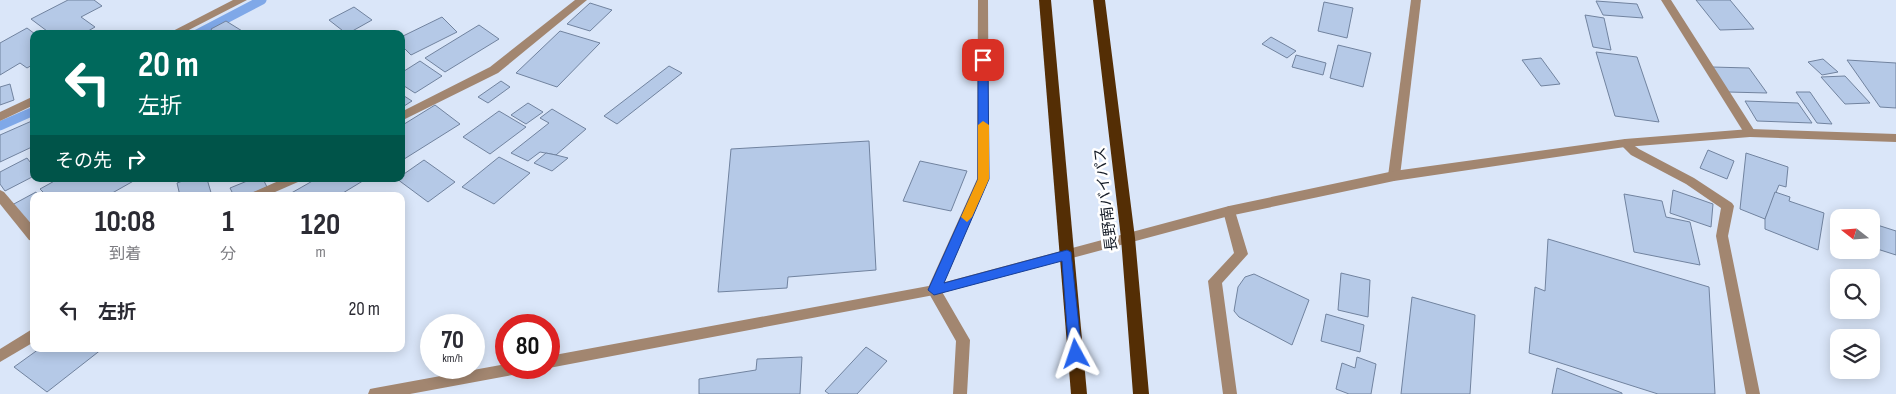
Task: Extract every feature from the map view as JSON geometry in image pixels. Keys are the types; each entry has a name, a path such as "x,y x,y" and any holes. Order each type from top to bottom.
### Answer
{"highway":[{"path":"1045,0 1079,394"},
{"name":"長野南バイパス","path":"1098,0 1128,238 1141,394"}],"street":[{"path":"180,30 242,0"},
{"path":"405,115 494,70 582,0"},
{"path":"934,290 983,179 983,0"},
{"path":"1394,176 1416,0"},
{"path":"1666,0 1750,133"},
{"path":"0,117 30,102"},
{"path":"560,360 934,290 1229,211 1394,176 1625,143 1750,133 1896,138"},
{"path":"1625,143 1634,152 1690,181 1728,206 1722,236 1752,394"},
{"path":"264,192 287,182"},
{"path":"0,195 30,231"},
{"path":"1229,211 1241,254 1215,281 1230,394"},
{"path":"934,290 963,340 960,394"},
{"path":"0,356 30,337"},
{"path":"375,394 495,372"}],"building":[{"path":"68,0 94,0 102,6 81,17 95,27 90,30 46,30 31,19"},
{"path":"1696,0 1730,0 1754,29 1720,30"},
{"path":"1596,1 1637,4 1643,18 1603,15"},
{"path":"1324,2 1353,8 1347,38 1318,31"},
{"path":"590,3 612,10 590,31 567,24"},
{"path":"354,7 372,20 354,30 342,30 329,20"},
{"path":"1585,15 1604,18 1611,50 1593,47"},
{"path":"442,17 457,32 411,55 405,49 405,35"},
{"path":"226,21 241,30 212,30"},
{"path":"479,25 499,39 445,72 425,58"},
{"path":"27,28 30,30 30,66 27,68 20,63 0,75 0,43"},
{"path":"560,31 600,43 557,87 516,73"},
{"path":"1271,37 1296,51 1287,58 1262,44"},
{"path":"1338,45 1371,53 1363,87 1330,78"},
{"path":"1596,52 1637,57 1659,122 1615,116"},
{"path":"1296,55 1326,63 1323,75 1292,67"},
{"path":"1541,58 1560,84 1541,86 1522,60"},
{"path":"1823,59 1838,72 1822,75 1808,62"},
{"path":"1847,60 1896,63 1896,108 1880,107"},
{"path":"420,61 442,76 415,93 405,87 405,70"},
{"path":"669,66 682,73 617,124 604,116"},
{"path":"1712,67 1749,68 1767,93 1728,92"},
{"path":"1845,76 1870,103 1845,104 1821,77"},
{"path":"501,81 510,87 488,103 478,97"},
{"path":"10,84 14,100 0,105 0,87"},
{"path":"1796,92 1810,92 1832,124 1817,123"},
{"path":"405,97 412,101 405,105"},
{"path":"1745,101 1798,103 1812,123 1757,121"},
{"path":"528,103 543,112 526,124 511,115"},
{"path":"435,105 460,124 405,158 405,124"},
{"path":"552,109 586,129 556,155 540,152 528,161 511,153 549,123 540,118"},
{"path":"499,111 526,127 490,154 463,137"},
{"path":"30,122 30,148 0,162 0,135"},
{"path":"869,141 876,270 788,277 787,288 718,292 731,149"},
{"path":"1708,150 1734,161 1727,179 1700,168"},
{"path":"546,153 568,158 552,171 534,163"},
{"path":"1746,153 1788,167 1786,187 1779,185 1765,219 1740,209"},
{"path":"499,157 530,173 494,204 462,187"},
{"path":"27,158 30,162 30,178 5,191 0,184 0,172"},
{"path":"424,160 455,182 428,202 401,182 405,182 405,173"},
{"path":"920,161 967,171 951,211 903,201"},
{"path":"53,182 132,182 114,192 43,192 40,189"},
{"path":"208,182 211,192 179,192 177,183"},
{"path":"245,182 264,182 267,187 256,192 232,192 230,188"},
{"path":"311,182 361,182 345,192 293,192"},
{"path":"1673,190 1713,204 1711,227 1670,213"},
{"path":"1775,192 1790,197 1789,201 1824,213 1818,250 1765,229 1765,219"},
{"path":"1624,194 1662,201 1666,217 1690,222 1700,265 1634,252"},
{"path":"30,195 30,224 12,205"},
{"path":"1880,226 1896,231 1896,255 1880,250"},
{"path":"1548,239 1709,287 1715,394 1658,394 1529,353 1535,287 1545,291"},
{"path":"1341,273 1370,280 1368,317 1338,310"},
{"path":"1254,274 1309,300 1292,345 1239,317 1234,311 1238,287 1245,277"},
{"path":"1412,297 1475,315 1470,394 1401,394"},
{"path":"1326,314 1364,325 1360,352 1321,341"},
{"path":"866,347 887,361 857,394 829,394 825,391"},
{"path":"35,352 98,352 47,392 14,367"},
{"path":"802,357 800,394 699,394 699,379 756,370 757,359"},
{"path":"1357,357 1376,364 1371,394 1349,394 1336,389 1342,363 1355,368"},
{"path":"1557,368 1622,393 1622,394 1552,394"}],"waterway":[{"path":"205,30 262,0"},
{"path":"0,126 30,113"}],"slow traffic":[{"path":"967,217 983,179 983,125"}],"route":[{"path":"983,60 983,179 934,290 1067,255 1076,354"}]}
